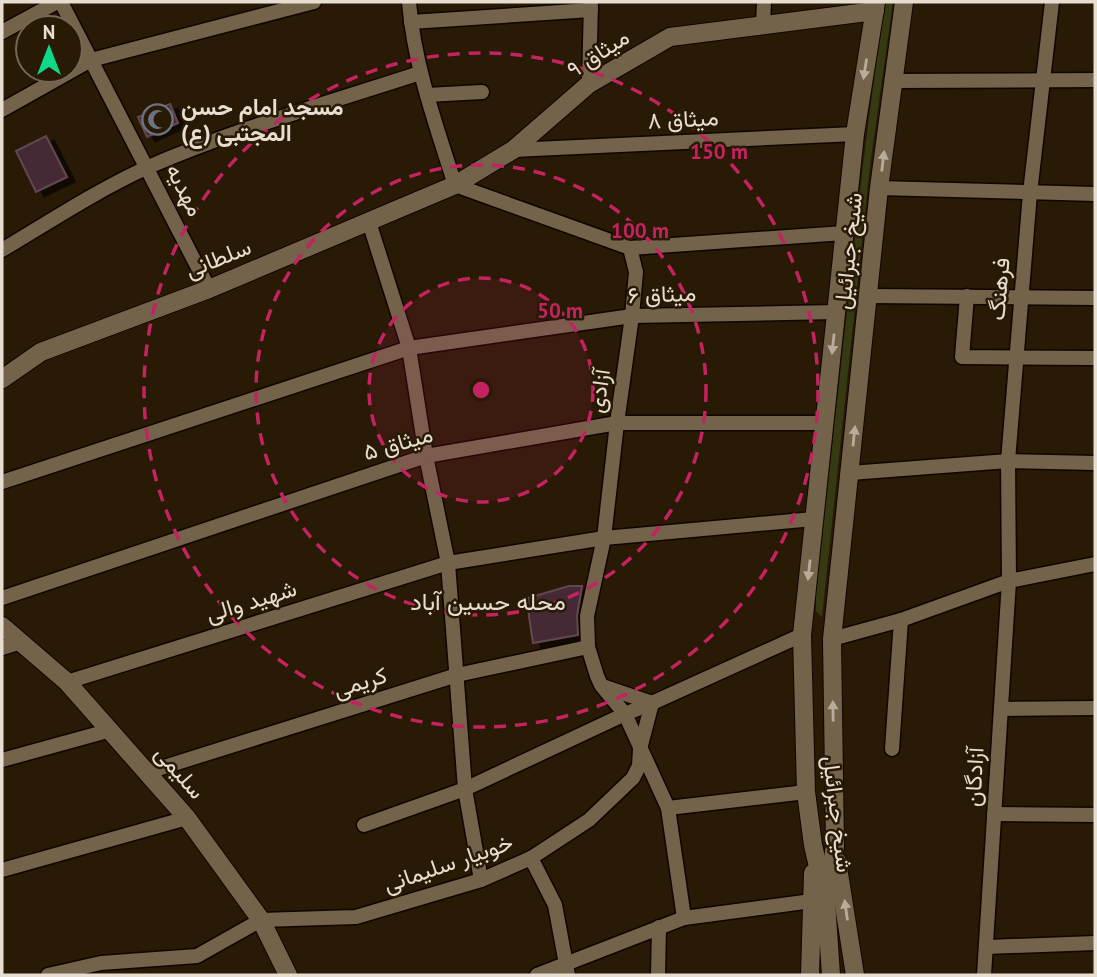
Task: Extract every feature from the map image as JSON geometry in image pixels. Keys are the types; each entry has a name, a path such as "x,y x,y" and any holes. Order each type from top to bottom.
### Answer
{"street":[{"name":"مهدیه","path":"2,32 59,2 148,167 209,289"},
{"path":"2,110 91,60 314,2"},
{"path":"409,2 420,73 455,186 630,248 844,233"},
{"path":"763,24 764,2"},
{"name":"شیخ جبرائیل","path":"819,901 835,846 832,639 879,188 904,2"},
{"name":"فرهنگ","path":"1009,581 1008,461 1030,193 1052,2"},
{"path":"411,22 591,6 589,84"},
{"name":"میثاق ۹","path":"455,186 513,150 589,84 670,37 875,6"},
{"name":"شیخ جبرائیل","path":"819,901 806,792 802,635 855,134 875,6"},
{"path":"2,250 148,167 236,133 420,73"},
{"path":"893,81 1095,80"},
{"path":"427,94 482,92"},
{"name":"میثاق ۸","path":"513,150 855,134"},
{"name":"سلطانی","path":"2,379 41,352 209,289 455,186"},
{"path":"879,188 1095,194"},
{"path":"369,222 409,348 426,456 448,563 465,789 481,880"},
{"name":"آزادی","path":"630,248 636,272 632,316 604,538 587,616 589,647 601,685 625,714 668,808 684,918"},
{"path":"868,296 1095,298"},
{"path":"967,296 962,357 1095,358"},
{"name":"میثاق ۶","path":"2,482 409,348 632,316 836,312"},
{"name":"میثاق ۵","path":"2,598 426,456 617,423 825,423"},
{"path":"850,473 1008,461 1095,463"},
{"name":"شهید والی","path":"67,682 448,563 604,538 814,519"},
{"path":"832,639 901,620 1009,581 1095,564"},
{"name":"آزادگان","path":"984,975 1009,581"},
{"path":"892,749 901,620"},
{"name":"سلیمی","path":"2,626 67,682 187,818 261,920 288,975"},
{"path":"364,825 465,789 802,635"},
{"path":"2,648 21,642"},
{"name":"کریمی","path":"148,772 457,676 589,647"},
{"path":"601,685 652,703"},
{"name":"خوبیار سلیمانی","path":"261,920 356,917 481,880 531,859 589,820 633,778 639,766 640,749 652,703"},
{"path":"1000,709 1095,708"},
{"path":"2,760 110,730"},
{"path":"668,808 806,792"},
{"path":"994,814 1095,815"},
{"path":"2,870 187,818"},
{"path":"835,846 855,975"},
{"path":"531,859 555,905 567,969"},
{"path":"537,975 567,969 684,918 819,901"},
{"path":"810,975 819,901"},
{"path":"819,901 831,975"},
{"path":"48,975 101,963 197,956 261,920"},
{"path":"658,975 659,927"},
{"path":"987,947 1095,943"}],"green space":[{"path":"884,2 893,2 870,166 822,617 816,611 816,593 863,165"}],"building":[{"name":"مسجد امام حسن المجتبی (ع)","path":"170,104 178,123 147,137 138,117"},
{"path":"46,136 67,177 36,192 16,151"},
{"path":"569,586 582,586 577,616 578,635 533,643 528,598"}],"place":[{"name":"مسجد امام حسن المجتبی (ع)","path":"158,120"}],"district":[{"name":"محله حسین آباد","path":"488,602"}]}
